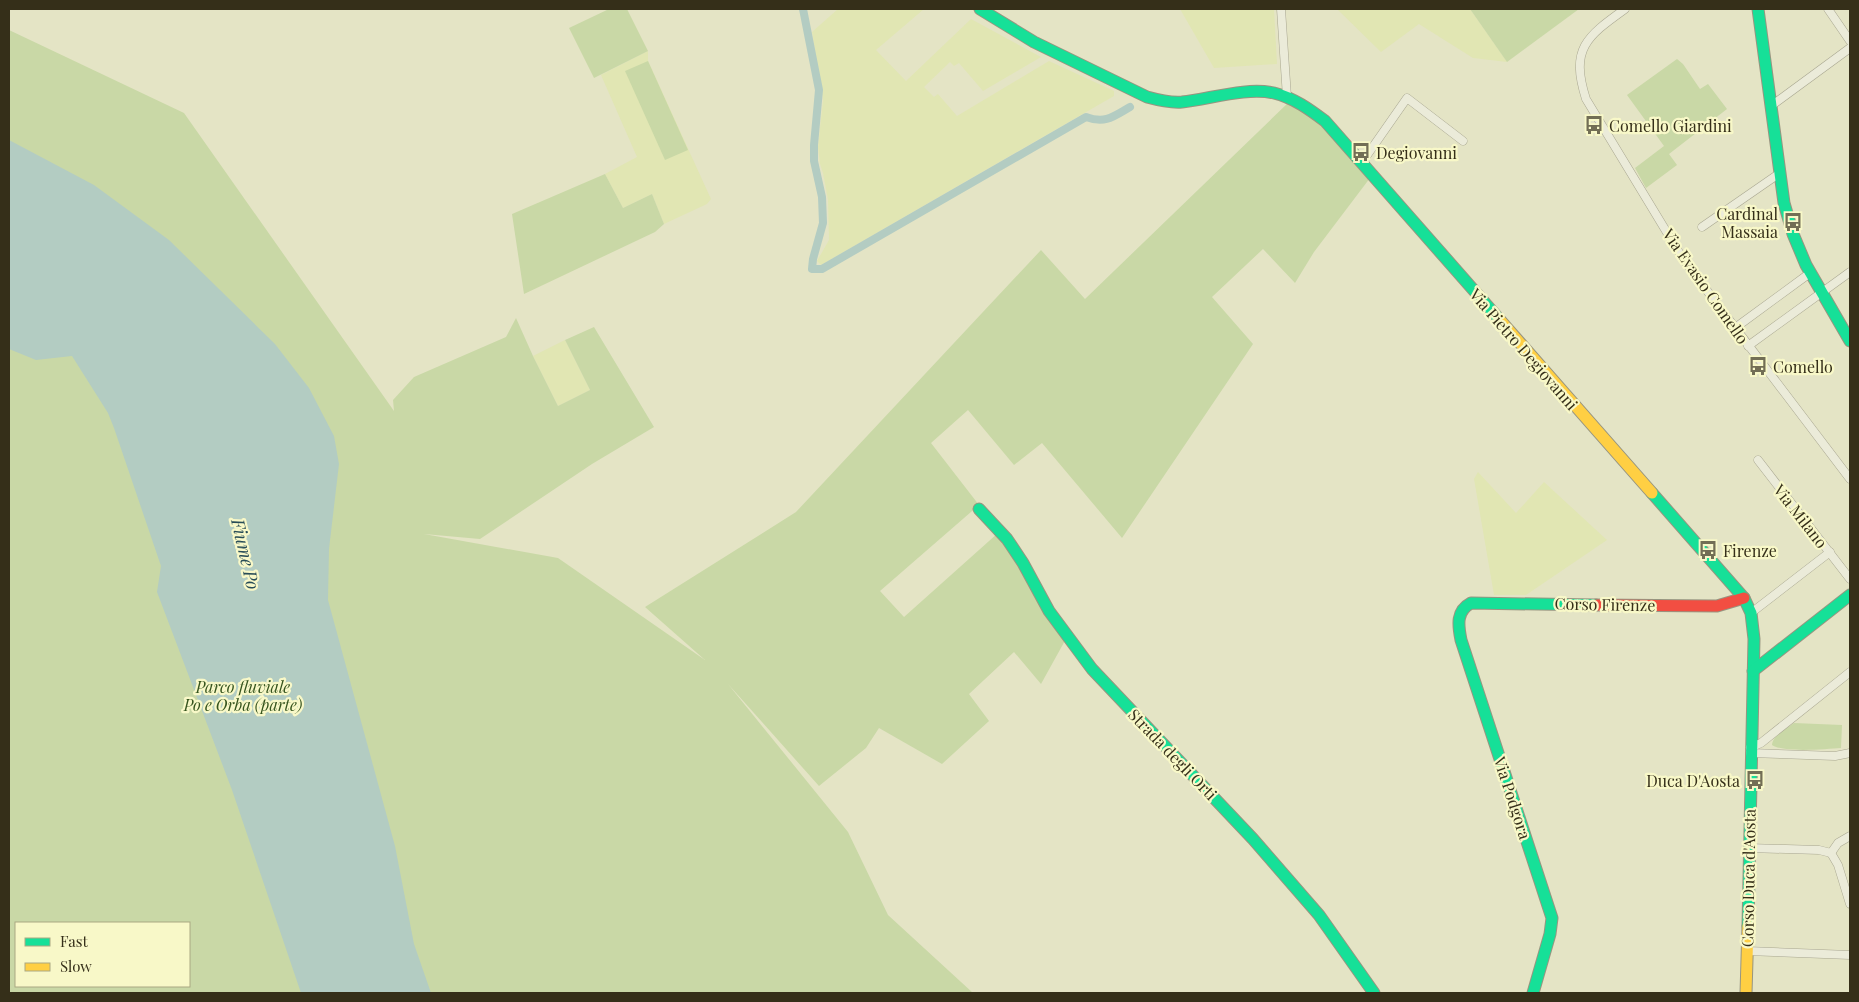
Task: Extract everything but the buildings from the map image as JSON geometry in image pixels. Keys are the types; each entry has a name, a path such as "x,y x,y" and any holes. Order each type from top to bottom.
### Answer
{"street":[{"path":"980,9 1034,42 1147,97 1163,101 1180,102 1259,92 1287,96 1281,9"},
{"name":"Via Evasio Comello","path":"1625,9 1596,30 1587,41 1581,53 1580,81 1586,99 1683,259 1850,479"},
{"path":"1758,9 1783,196 1793,234 1820,292 1850,340"},
{"path":"1760,21 1762,13 1766,9"},
{"path":"1828,9 1850,41"},
{"path":"1771,106 1850,48"},
{"name":"Via Pietro Degiovanni","path":"1287,96 1307,107 1326,121 1363,162 1450,264 1744,598 1751,613"},
{"path":"1363,162 1407,98 1463,141"},
{"path":"1702,227 1780,173"},
{"path":"1748,346 1850,272"},
{"path":"1735,328 1810,273"},
{"name":"Via Milano","path":"1758,460 1850,579"},
{"name":"Strada degli Orti","path":"979,509 1006,539 1024,564 1049,611 1087,662 1254,839 1319,915 1374,993"},
{"path":"1751,613 1830,552"},
{"path":"1754,672 1850,595"},
{"name":"Corso Firenze","path":"1466,605 1471,603 1717,606 1744,598"},
{"name":"Via Podgora","path":"1466,605 1460,611 1458,617 1461,640 1552,918 1550,934 1533,993"},
{"name":"Corso Duca d'Aosta","path":"1746,993 1750,751 1754,672 1753,622 1751,613"},
{"path":"1750,751 1850,672"},
{"path":"1750,751 1835,756 1850,759"},
{"path":"1835,756 1850,753"},
{"path":"1831,853 1838,843 1850,836"},
{"path":"1749,848 1819,850 1831,853 1838,865 1850,904"},
{"path":"1747,951 1850,955"}],"green space":[{"path":"609,9 627,9 648,51 594,78 569,28"},
{"path":"838,9 924,9 876,50 906,81 971,19 1041,57 983,91 959,63 954,66 950,62 924,87 934,97 938,94 957,116 1049,61 1114,91 1114,96 821,265 817,261 829,240 828,200 818,147 823,100 812,32"},
{"path":"1180,9 1274,9 1277,64 1214,68"},
{"path":"1337,9 1470,9 1507,62 1473,58 1419,24 1381,52"},
{"path":"1470,9 1579,9 1507,62"},
{"name":"Parco fluviale Po e Orba (parte)","path":"9,30 184,113 394,411 393,400 414,377 506,337 516,318 558,406 590,390 565,340 594,327 654,427 592,464 480,539 424,534 558,558 705,660 645,607 796,512 1041,250 1085,299 1289,102 1322,123 1370,178 1314,252 1295,283 1263,249 1212,297 1253,344 1122,538 1042,443 1014,465 968,410 931,443 979,505 880,591 904,617 998,533 1067,637 1041,684 1014,652 969,694 989,721 942,764 879,728 866,748 819,786 728,684 848,832 888,915 973,993 9,993"},
{"path":"648,51 648,61 711,199 707,204 664,224 652,194 623,208 605,174 637,157 601,75"},
{"path":"1677,59 1683,64 1700,89 1708,84 1727,109 1669,154 1677,165 1646,188 1635,168 1664,146 1627,95"},
{"path":"648,61 688,150 665,160 625,71"},
{"path":"605,174 623,208 652,194 664,224 655,232 524,294 512,214"},
{"path":"565,340 590,390 558,406 533,356"},
{"path":"1478,472 1516,513 1544,482 1607,540 1526,595 1494,595 1474,479"},
{"path":"1794,723 1842,725 1841,748 1795,750 1772,745 1777,735"}],"water":[{"name":"Fiume Po","path":"9,140 94,185 169,240 275,344 309,388 334,436 339,464 329,549 328,600 395,846 414,944 431,993 301,993 232,790 157,592 161,566 108,413 72,356 36,360 9,349"}],"waterway":[{"path":"803,9 819,90 814,161 822,197 823,223 812,269 822,269 1086,117 1104,120 1130,107"}],"traffic: fast":[{"path":"980,9 1034,42 1147,97 1169,102 1182,102 1252,91 1274,93 1301,104 1325,121 1499,319"},
{"path":"1758,9 1784,203 1793,234 1806,265 1850,341"},
{"path":"1652,493 1744,598 1751,613 1754,639 1748,926"},
{"path":"979,509 1007,539 1023,563 1049,611 1092,669 1253,839 1319,915 1374,993"},
{"path":"1753,671 1850,595"},
{"path":"1533,993 1550,934 1552,918 1461,640 1459,619 1460,614 1471,603 1596,605"}],"traffic: slow":[{"path":"1499,319 1652,493"},
{"path":"1746,993 1748,926"}],"traffic: jam":[{"path":"1596,605 1717,606 1744,598"}],"place":[{"name":"Comello Giardini","path":"1594,125"},
{"name":"Degiovanni","path":"1361,152"},
{"name":"Cardinal Massaia","path":"1793,222"},
{"name":"Comello","path":"1758,366"},
{"name":"Firenze","path":"1708,550"},
{"name":"Duca D'Aosta","path":"1755,780"}]}
